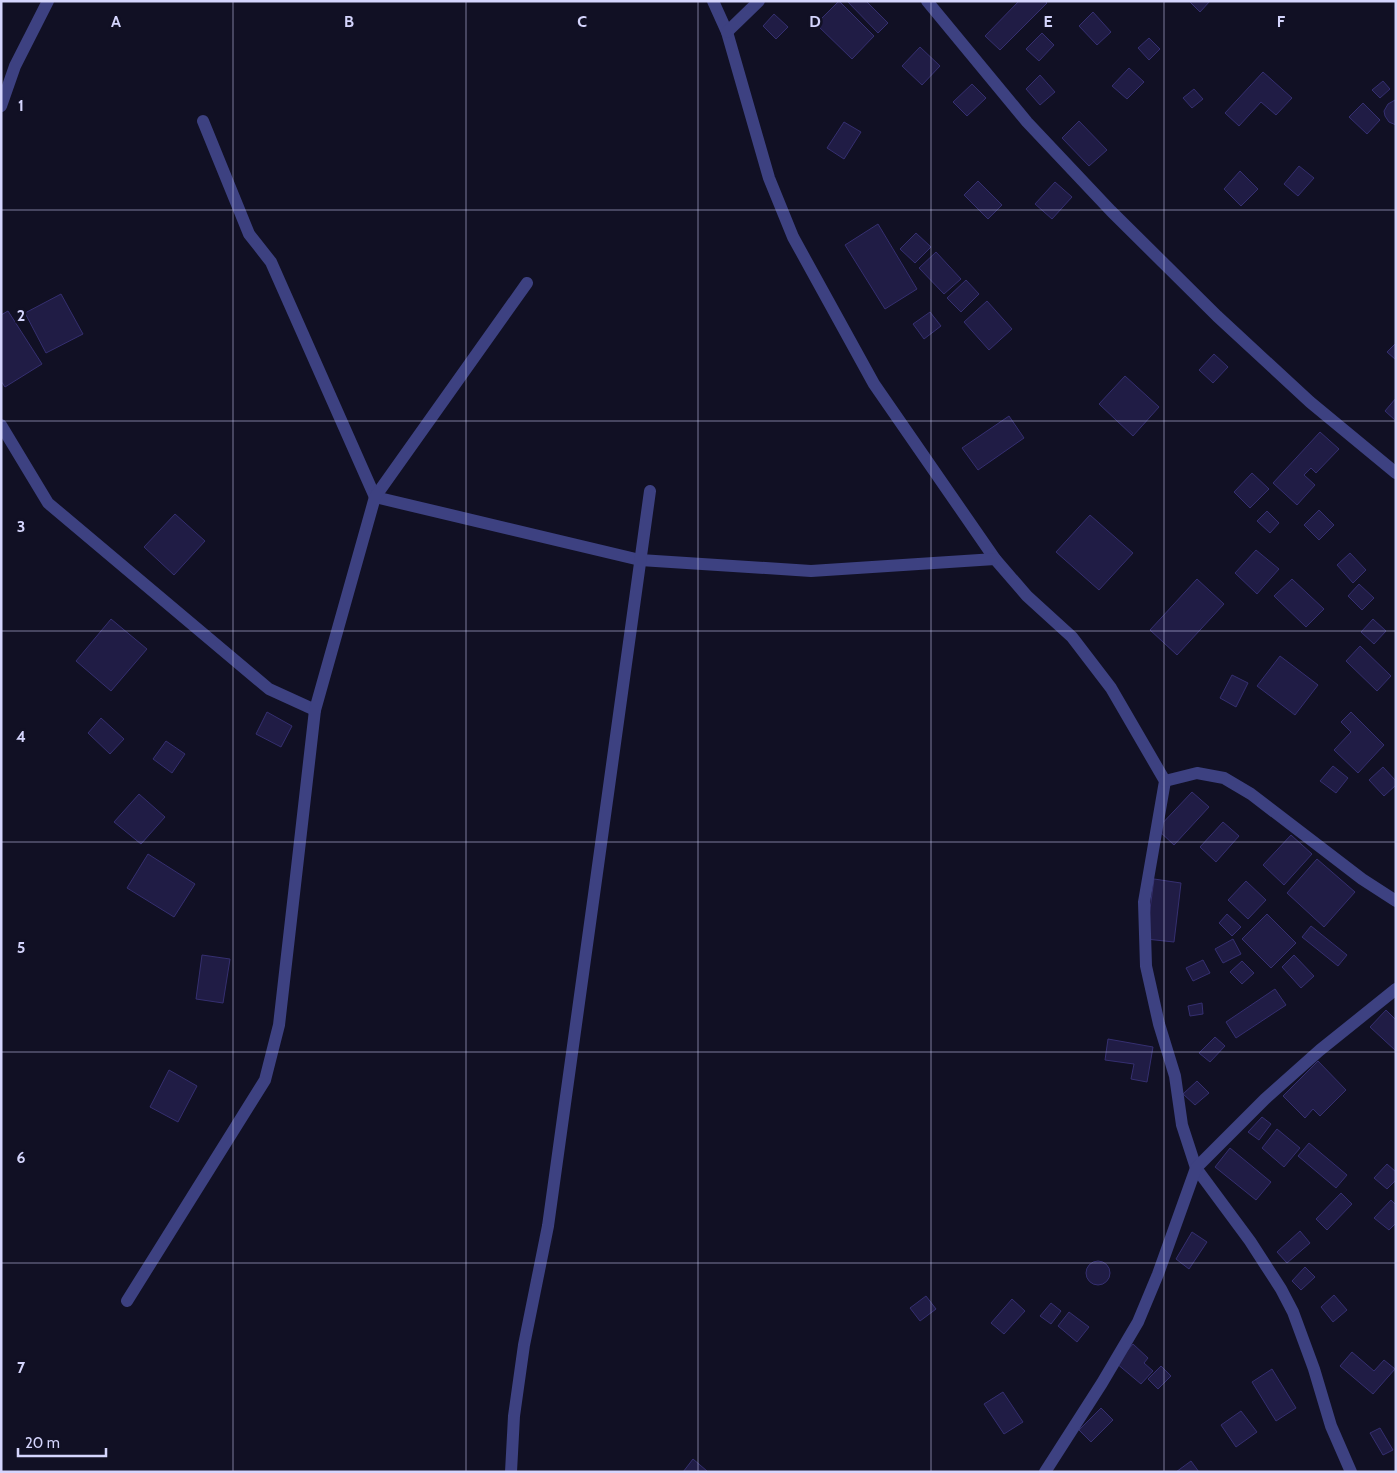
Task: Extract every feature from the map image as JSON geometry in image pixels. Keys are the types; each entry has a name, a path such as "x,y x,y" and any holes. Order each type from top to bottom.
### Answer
{"street":[{"path":"1,106 15,66 48,1"},
{"path":"713,1 727,32 770,178 793,237 874,384 995,559 1027,596 1072,637 1111,688 1165,781 1144,902 1146,966 1159,1024 1175,1076 1182,1125 1196,1168 1250,1241 1281,1288 1289,1304 1314,1368 1331,1426 1351,1472"},
{"path":"727,32 759,1"},
{"path":"927,1 1027,122 1111,211 1217,316 1310,402 1396,473"},
{"path":"203,121 249,234 271,262 375,497"},
{"path":"127,1301 265,1080 279,1025 315,710 375,497 527,283"},
{"path":"1,425 48,503 269,689 315,710"},
{"path":"511,1472 514,1416 524,1345 548,1226 650,491"},
{"path":"375,497 640,560 811,571 995,559"},
{"path":"1165,781 1197,773 1224,778 1251,794 1362,878 1396,901"},
{"path":"1045,1472 1102,1384 1138,1322 1158,1274 1196,1168 1265,1099 1320,1050 1396,989"}],"building":[{"path":"839,1 874,36 852,59 816,24"},
{"path":"847,1 866,1 888,23 878,33"},
{"path":"1019,1 1045,1 1047,3 1000,50 985,36"},
{"path":"1189,1 1210,1 1200,12"},
{"path":"1093,12 1111,32 1097,45 1079,26"},
{"path":"774,14 788,27 776,39 763,26"},
{"path":"1042,33 1054,45 1039,61 1026,49"},
{"path":"1149,38 1160,49 1149,60 1138,48"},
{"path":"920,47 940,66 922,85 902,66"},
{"path":"1129,68 1144,82 1127,99 1112,86"},
{"path":"1263,72 1292,98 1276,115 1261,102 1239,126 1225,113"},
{"path":"1040,75 1055,92 1040,105 1026,89"},
{"path":"1383,81 1390,89 1380,98 1372,90"},
{"path":"972,84 986,98 967,116 953,102"},
{"path":"1194,89 1203,99 1192,108 1183,98"},
{"path":"1395,100 1396,125 1389,122 1384,111 1388,104"},
{"path":"1363,103 1380,120 1367,134 1349,117"},
{"path":"1079,121 1107,150 1089,166 1062,138"},
{"path":"844,122 861,132 844,159 827,148"},
{"path":"1299,166 1314,178 1298,196 1284,184"},
{"path":"1240,171 1258,189 1241,206 1224,189"},
{"path":"978,181 1002,205 988,219 964,195"},
{"path":"1055,182 1072,197 1052,219 1035,204"},
{"path":"878,224 917,289 885,309 845,245"},
{"path":"916,233 931,247 915,263 900,249"},
{"path":"936,252 961,279 944,294 919,268"},
{"path":"966,280 979,294 961,312 947,298"},
{"path":"61,294 83,334 46,353 25,313"},
{"path":"987,301 1012,329 989,350 964,322"},
{"path":"8,311 42,364 5,387 1,381 1,315"},
{"path":"930,312 941,326 924,339 913,324"},
{"path":"1396,343 1396,360 1387,352"},
{"path":"1214,354 1228,367 1213,383 1199,370"},
{"path":"1125,376 1159,407 1133,436 1099,404"},
{"path":"1396,398 1396,421 1385,411"},
{"path":"1009,416 1024,438 978,470 962,448"},
{"path":"1320,432 1339,449 1316,473 1311,468 1304,475 1315,485 1297,505 1273,483"},
{"path":"1252,473 1269,489 1250,508 1234,492"},
{"path":"1319,510 1334,525 1319,540 1304,525"},
{"path":"1267,511 1279,523 1270,533 1257,521"},
{"path":"175,514 205,541 174,575 144,547"},
{"path":"1090,515 1133,553 1099,590 1056,552"},
{"path":"1256,550 1279,569 1257,594 1235,573"},
{"path":"1350,553 1366,570 1353,583 1337,565"},
{"path":"1197,579 1224,604 1177,655 1150,630"},
{"path":"1292,579 1324,609 1306,627 1274,596"},
{"path":"1359,584 1374,598 1362,610 1348,596"},
{"path":"111,619 147,649 111,691 76,661"},
{"path":"1373,619 1386,631 1374,644 1361,632"},
{"path":"1360,646 1391,676 1377,691 1346,661"},
{"path":"1280,656 1318,685 1295,715 1257,686"},
{"path":"1232,675 1248,683 1236,707 1220,698"},
{"path":"267,712 292,726 281,747 256,734"},
{"path":"1351,712 1384,745 1358,773 1334,750 1351,732 1341,722"},
{"path":"101,718 124,739 110,754 88,733"},
{"path":"166,741 185,754 172,773 153,759"},
{"path":"1333,766 1348,778 1336,793 1320,781"},
{"path":"1383,767 1396,781 1396,785 1384,796 1369,780"},
{"path":"1192,792 1209,807 1174,845 1157,829"},
{"path":"139,794 165,817 141,844 114,822"},
{"path":"1223,822 1239,836 1216,862 1200,847"},
{"path":"1291,835 1312,854 1284,885 1263,865"},
{"path":"148,854 195,884 174,917 127,888"},
{"path":"1317,859 1355,892 1324,927 1287,893"},
{"path":"1154,879 1181,883 1174,942 1146,939"},
{"path":"1246,881 1266,900 1248,919 1228,900"},
{"path":"1227,914 1241,927 1232,936 1219,923"},
{"path":"1267,914 1296,943 1271,968 1242,939"},
{"path":"1311,926 1347,955 1338,966 1302,937"},
{"path":"1233,939 1241,954 1223,963 1215,949"},
{"path":"202,955 230,959 223,1003 196,999"},
{"path":"1294,955 1314,976 1301,988 1282,967"},
{"path":"1203,960 1210,973 1193,981 1186,968"},
{"path":"1242,961 1254,973 1242,984 1230,972"},
{"path":"1275,989 1286,1005 1236,1038 1226,1022"},
{"path":"1202,1003 1203,1014 1190,1016 1188,1006"},
{"path":"1386,1010 1396,1020 1396,1051 1370,1027"},
{"path":"1215,1037 1225,1046 1210,1062 1199,1053"},
{"path":"1108,1039 1153,1047 1147,1082 1131,1079 1134,1064 1105,1060"},
{"path":"1318,1061 1346,1090 1320,1116 1313,1109 1305,1118 1283,1096"},
{"path":"169,1070 197,1086 178,1122 150,1107"},
{"path":"1197,1081 1209,1093 1195,1105 1183,1094"},
{"path":"1262,1117 1271,1124 1259,1140 1248,1132"},
{"path":"1277,1129 1300,1148 1284,1167 1262,1148"},
{"path":"1309,1143 1347,1175 1336,1188 1298,1156"},
{"path":"1230,1148 1271,1182 1256,1200 1215,1167"},
{"path":"1387,1164 1396,1172 1396,1180 1387,1189 1374,1178"},
{"path":"1341,1193 1352,1204 1327,1230 1316,1219"},
{"path":"1391,1200 1396,1205 1396,1223 1389,1230 1374,1218"},
{"path":"1300,1231 1310,1243 1287,1263 1277,1252"},
{"path":"1192,1232 1207,1242 1189,1269 1176,1259"},
{"path":"1098,1261 1107,1264 1110,1273 1107,1282 1098,1285 1089,1282 1086,1273 1089,1264"},
{"path":"1305,1267 1315,1277 1301,1290 1292,1281"},
{"path":"1334,1295 1347,1310 1333,1322 1321,1307"},
{"path":"926,1296 936,1309 920,1321 910,1308"},
{"path":"1012,1299 1025,1311 1004,1334 991,1323"},
{"path":"1051,1303 1061,1311 1051,1324 1040,1316"},
{"path":"1069,1312 1089,1327 1077,1342 1058,1326"},
{"path":"1133,1344 1148,1358 1144,1363 1153,1371 1141,1384 1116,1363"},
{"path":"1352,1352 1374,1371 1384,1360 1395,1369 1373,1394 1340,1366"},
{"path":"1161,1366 1171,1376 1158,1389 1148,1379"},
{"path":"1272,1369 1296,1408 1276,1421 1252,1382"},
{"path":"1003,1392 1023,1422 1004,1434 984,1404"},
{"path":"1101,1408 1113,1420 1091,1442 1079,1430"},
{"path":"1241,1411 1257,1432 1236,1447 1221,1425"},
{"path":"1380,1428 1393,1450 1383,1455 1370,1433"},
{"path":"693,1459 707,1471 683,1472"},
{"path":"1191,1461 1199,1472 1176,1472"}]}
